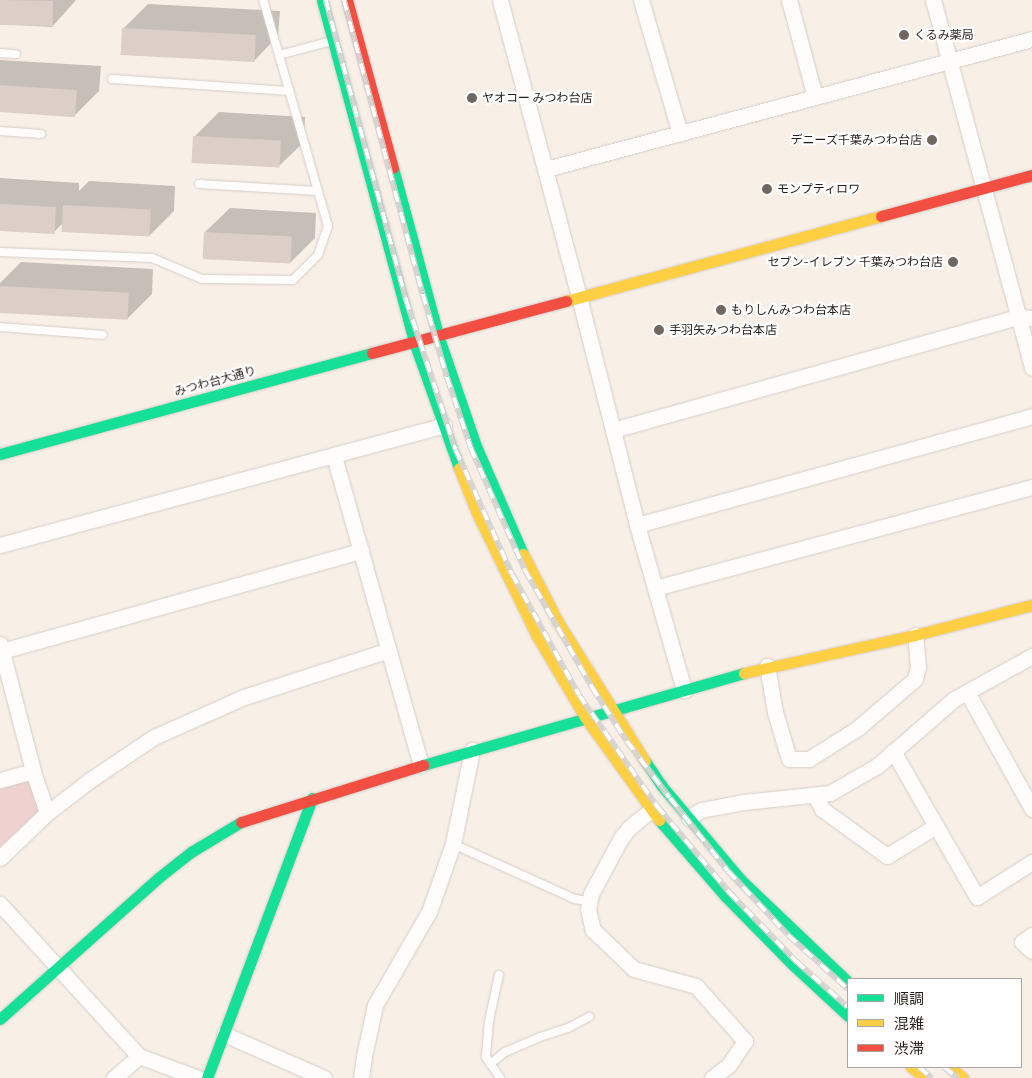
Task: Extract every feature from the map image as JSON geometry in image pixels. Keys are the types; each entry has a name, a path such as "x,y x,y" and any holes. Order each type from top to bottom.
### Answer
{"street":[{"path":"322,0 414,342 477,513 537,636 585,717 651,810 725,896 793,965 847,1015"},
{"path":"347,0 438,335 476,446 529,568 558,622 612,711 661,785 741,880 847,981"},
{"path":"500,0 579,296 636,525 684,690"},
{"path":"642,0 680,133"},
{"path":"789,0 815,97"},
{"path":"933,0 983,188 1025,317 1032,368"},
{"path":"546,169 1032,39"},
{"name":"みつわ台大通り","path":"0,454 1032,175"},
{"path":"613,430 1025,317"},
{"path":"636,525 1032,416"},
{"path":"0,545 444,425"},
{"path":"334,456 422,765"},
{"path":"654,588 1032,487"},
{"path":"47,813 33,771 1,647 361,551"},
{"path":"0,1019 158,878 191,852 239,823 312,798 472,750 767,666 916,635 1032,605"},
{"path":"767,666 775,712 789,759 809,759 858,728 915,679 918,667 916,635"},
{"path":"0,858 47,813 90,780 154,737 244,697 389,650"},
{"path":"689,818 701,810 744,802 830,793 878,766 954,699 1032,656"},
{"path":"967,692 1032,809"},
{"path":"361,1078 375,1005 429,912 453,844 472,750"},
{"path":"893,751 978,897 1032,862"},
{"path":"0,780 33,771"},
{"path":"815,794 822,809 887,856 936,826"},
{"path":"207,1078 312,798"},
{"path":"651,810 629,828 621,838 588,901 593,930 634,969 696,986 745,1041 729,1065 712,1078"},
{"path":"0,904 139,1056 198,1078"},
{"path":"1032,935 1022,942 1032,950"},
{"path":"224,1034 324,1078"},
{"path":"114,1078 139,1056"},
{"path":"912,1068 925,1078"},
{"path":"951,1068 963,1078"}],"lane":[{"path":"0,252 152,258 202,279 294,280 318,255 328,226 263,0"},
{"path":"278,55 333,41"},
{"path":"0,53 16,54"},
{"path":"112,79 289,91"},
{"path":"0,132 41,134"},
{"path":"199,184 317,191"},
{"path":"0,327 103,336"},
{"path":"453,844 575,899 588,901"},
{"path":"499,975 489,1021 486,1057 500,1078"},
{"path":"490,1064 505,1052 540,1037 568,1028 589,1017"}],"shaded area":[{"path":"24,778 31,782 41,809 0,847 0,784"}],"building":[{"path":"0,0 53,1 53,26 0,25"},
{"path":"122,28 256,35 254,62 121,55"},
{"path":"0,85 77,90 75,117 0,112"},
{"path":"193,136 281,141 279,168 192,163"},
{"path":"0,204 56,207 55,234 0,231"},
{"path":"63,205 151,210 149,237 62,232"},
{"path":"204,232 292,237 290,264 203,259"},
{"path":"0,286 129,293 127,320 0,313"}],"railway":[{"path":"326,0 406,299 456,450 512,574 579,695 657,806 730,893 796,961 847,1006"},
{"path":"344,0 447,377 471,448 525,570 592,687 627,741 670,798 728,871 788,935 847,988"},
{"path":"920,1068 932,1078"},
{"path":"945,1068 958,1078"}],"traffic: fast":[{"path":"322,0 414,342 459,468"},
{"path":"393,168 438,335 476,446 523,554"},
{"path":"0,454 372,353"},
{"path":"423,765 744,673"},
{"path":"645,761 661,785 741,880 847,981"},
{"path":"207,1078 312,798"},
{"path":"659,820 725,896 793,965 847,1015"},
{"path":"0,1019 158,878 191,852 241,822"}],"traffic: slow":[{"path":"566,301 881,216"},
{"path":"459,468 477,513 537,636 585,717 659,820"},
{"path":"523,554 558,622 645,761"},
{"path":"744,673 915,635 1032,605"},
{"path":"912,1068 925,1078"},
{"path":"951,1068 963,1078"}],"traffic: jam":[{"path":"347,0 393,168"},
{"path":"881,216 1032,175"},
{"path":"372,353 566,301"},
{"path":"241,822 423,765"}],"place":[{"name":"くるみ薬局","path":"904,35"},
{"name":"ヤオコー みつわ台店","path":"472,98"},
{"name":"デニーズ千葉みつわ台店","path":"932,140"},
{"name":"モンプティロワ","path":"767,189"},
{"name":"セブン-イレブン 千葉みつわ台店","path":"953,262"},
{"name":"もりしんみつわ台本店","path":"721,310"},
{"name":"手羽矢みつわ台本店","path":"659,330"}]}
